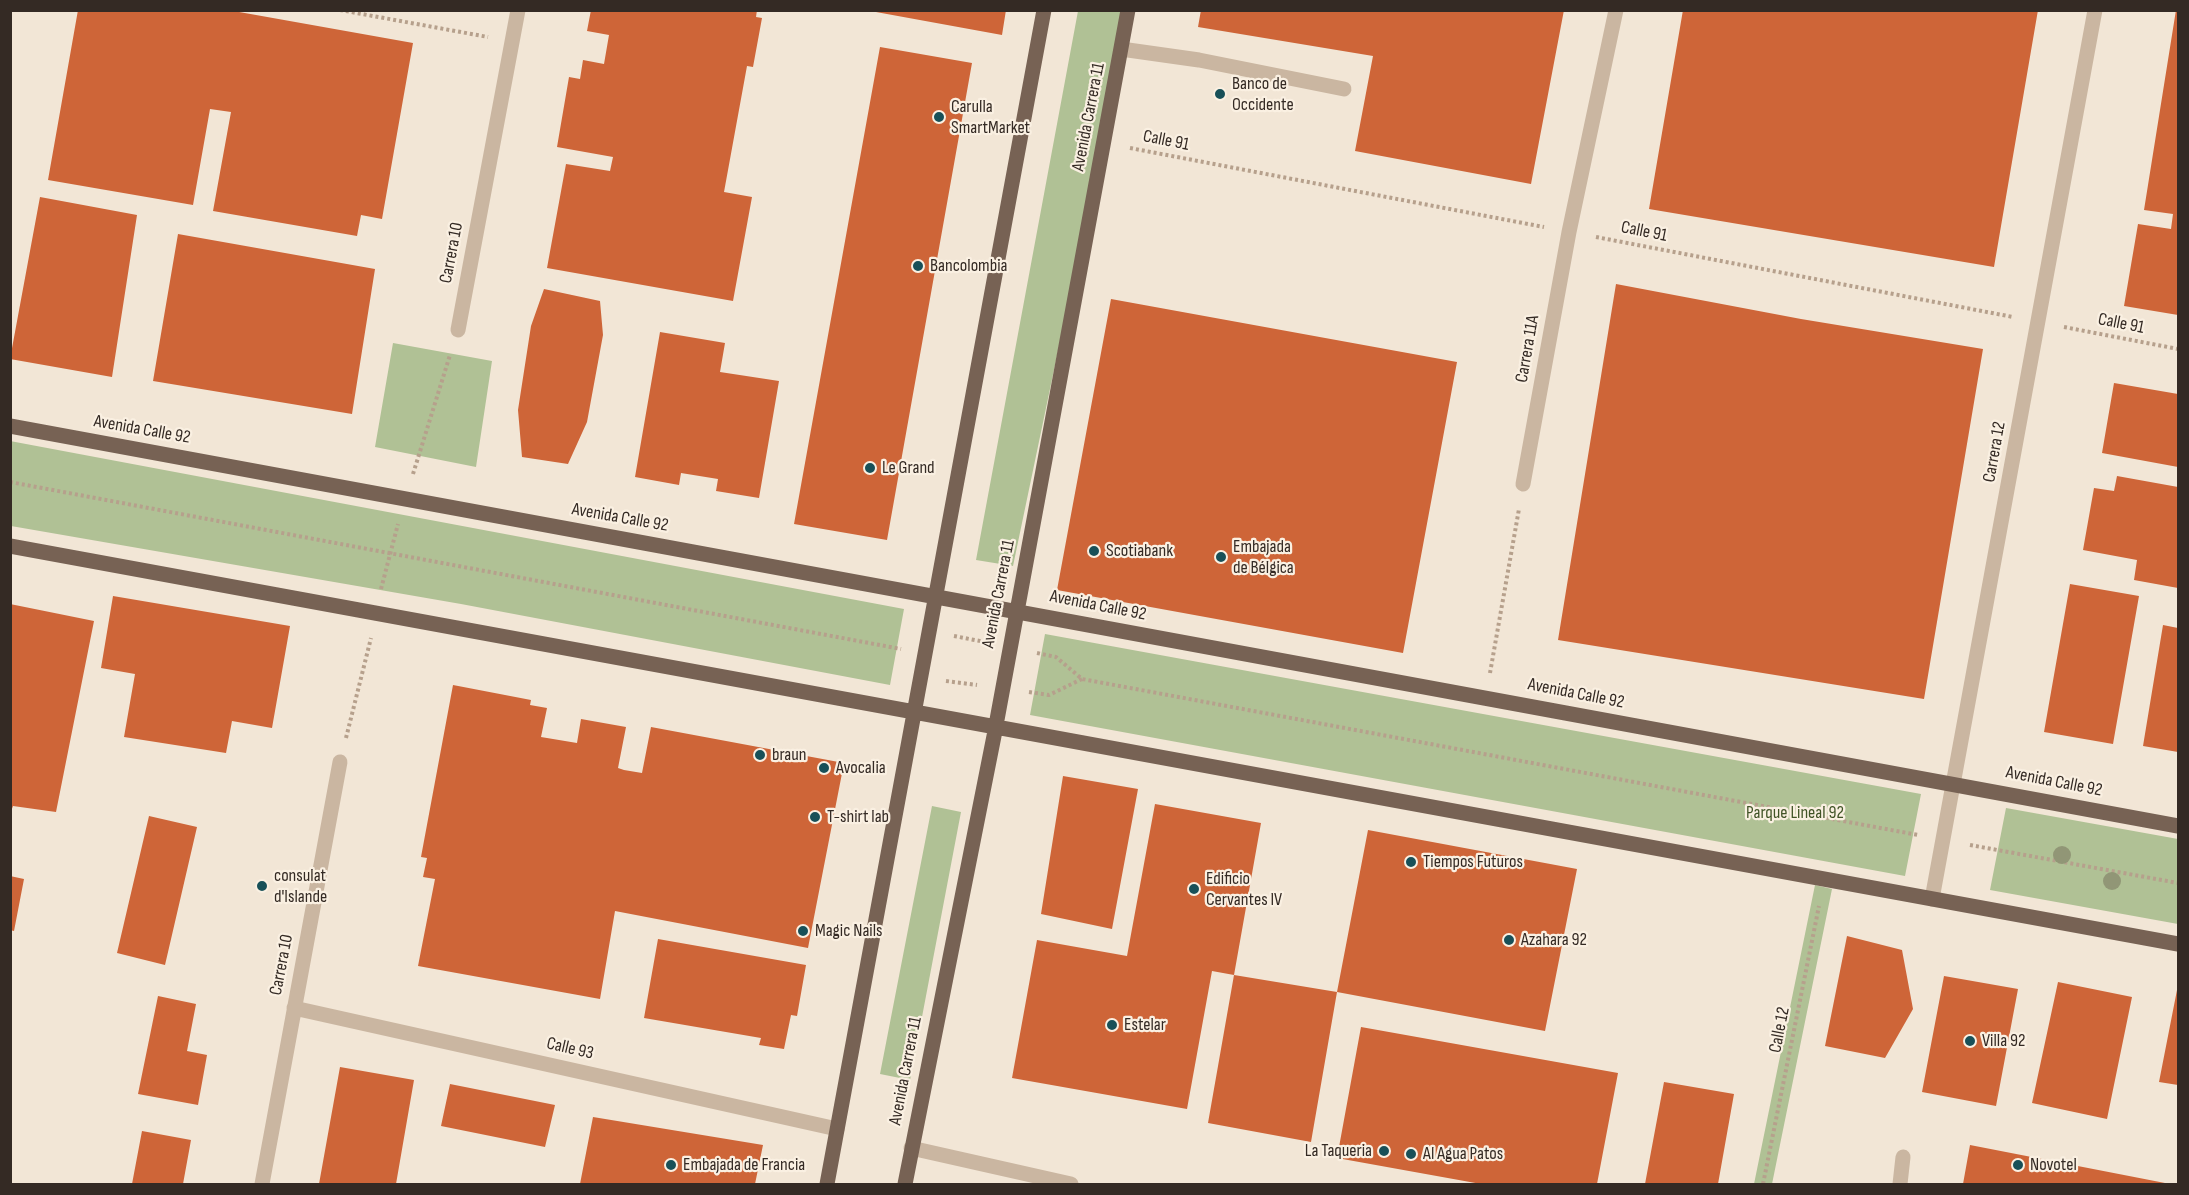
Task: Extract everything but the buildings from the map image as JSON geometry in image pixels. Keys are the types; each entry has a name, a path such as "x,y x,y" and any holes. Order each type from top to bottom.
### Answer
{"main road":[{"path":"827,1185 1044,10"},
{"name":"Avenida Carrera 11","path":"905,1185 995,728 1128,10"},
{"name":"Avenida Calle 92","path":"10,426 2178,826"},
{"path":"10,546 916,711 995,728 1824,881 2178,944"}],"street":[{"name":"Carrera 10","path":"458,330 518,10"},
{"name":"Carrera 11A","path":"1523,484 1569,232 1616,10"},
{"name":"Carrera 12","path":"1932,900 2095,10"},
{"path":"1121,49 1199,60 1344,89"},
{"name":"Carrera 10","path":"262,1185 340,762"},
{"name":"Calle 93","path":"294,1008 837,1129"},
{"path":"911,1148 1071,1185"},
{"path":"1900,1185 1903,1157"}],"path":[{"path":"340,10 512,41"},
{"name":"Calle 91","path":"1104,142 2178,349"},
{"path":"406,498 458,330"},
{"path":"10,482 925,654"},
{"path":"1486,697 1523,484"},
{"path":"340,762 390,552"},
{"path":"1056,657 1082,679 2178,883"},
{"path":"1049,695 1082,679"},
{"name":"Calle 12","path":"1763,1185 1824,881"}],"green space":[{"path":"1078,11 1127,11 1013,566 976,560"},
{"path":"393,343 492,361 476,467 375,447"},
{"path":"10,441 904,609 890,685 461,604 11,526"},
{"name":"Parque Lineal 92","path":"1045,634 1921,794 1905,876 1030,715"},
{"path":"932,806 961,812 910,1080 880,1074"},
{"path":"2006,808 2178,839 2178,924 1990,890"},
{"path":"1815,885 1832,889 1772,1184 1754,1184"}],"place":[{"name":"Banco de Occidente","path":"1220,94"},
{"name":"Carulla SmartMarket","path":"939,117"},
{"name":"Bancolombia","path":"918,266"},
{"name":"Le Grand","path":"870,468"},
{"name":"Scotiabank","path":"1094,551"},
{"name":"Embajada de Bélgica","path":"1221,557"},
{"name":"braun","path":"760,755"},
{"name":"Avocalia","path":"824,768"},
{"name":"T-shirt lab","path":"815,817"},
{"name":"Tiempos Futuros","path":"1411,862"},
{"name":"consulat d'Islande","path":"262,886"},
{"name":"Edificio Cervantes IV","path":"1194,889"},
{"name":"Magic Nails","path":"803,931"},
{"name":"Azahara 92","path":"1509,940"},
{"name":"Estelar","path":"1112,1025"},
{"name":"Villa 92","path":"1970,1041"},
{"name":"La Taqueria","path":"1384,1151"},
{"name":"Al Agua Patos","path":"1411,1154"},
{"name":"Embajada de Francia","path":"671,1165"},
{"name":"Novotel","path":"2018,1165"}]}
